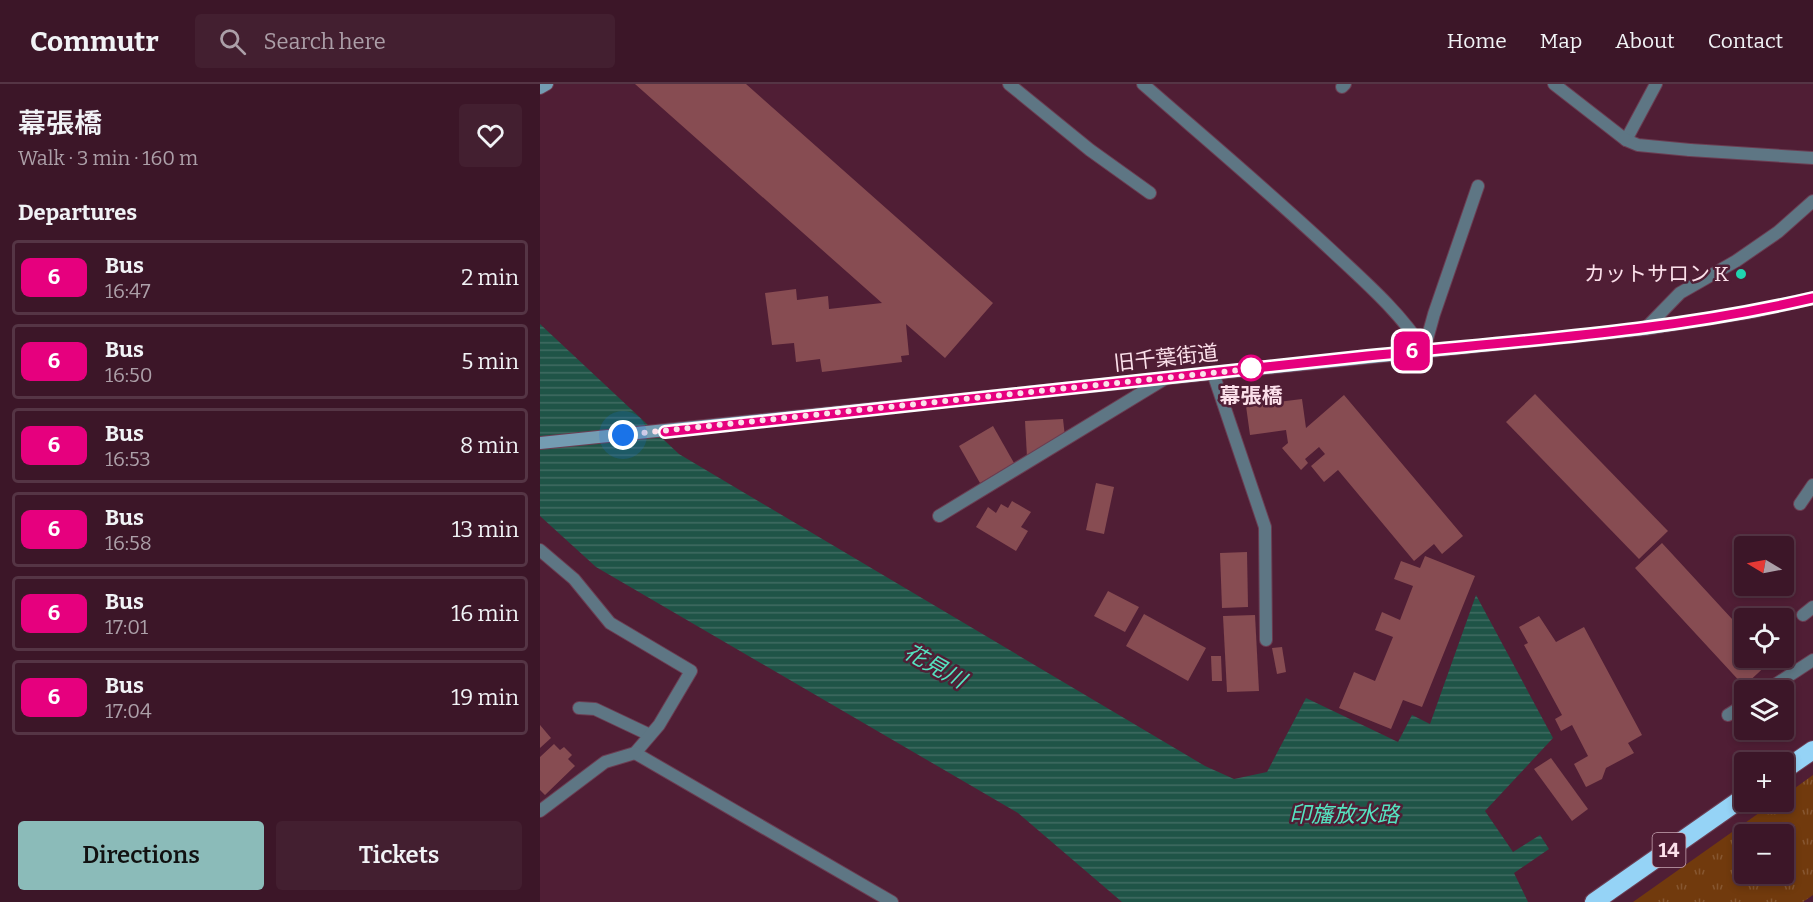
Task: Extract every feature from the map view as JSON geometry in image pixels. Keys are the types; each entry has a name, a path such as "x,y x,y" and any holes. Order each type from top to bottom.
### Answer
{"highway":[{"path":"1794,763 1813,750"},
{"name":"14","path":"1594,902 1734,805"}],"street":[{"path":"540,88 547,84"},
{"path":"1009,84 1090,150 1150,194"},
{"path":"1143,84 1300,221 1362,279 1413,332 1424,350"},
{"path":"1554,84 1626,140 1638,145 1813,158"},
{"path":"1626,140 1656,84"},
{"path":"1424,350 1478,186"},
{"path":"1645,329 1680,293 1736,261 1778,232 1813,201"},
{"name":"旧千葉街道","path":"540,443 665,432 1424,350 1645,329 1756,311 1813,298"},
{"path":"1213,373 1265,527 1266,640"},
{"path":"939,516 1167,378"},
{"path":"1800,504 1813,485"},
{"path":"540,550 574,579 610,623 692,671 659,725 635,753 605,762 540,811"},
{"path":"1782,680 1813,660"},
{"path":"579,708 595,709 650,735"},
{"path":"1728,716 1734,712"},
{"path":"635,753 892,902"}],"green space":[{"path":"1813,775 1813,895 1803,902 1633,902 1734,831 1734,884 1794,884 1794,824 1743,824 1760,812 1794,812 1794,789"}],"water":[{"name":"印旛放水路","path":"540,324 679,454 1205,766 1234,779 1267,772 1306,698 1398,742 1412,715 1430,724 1476,595 1553,738 1485,811 1513,852 1540,835 1549,849 1514,873 1528,902 1122,902 1018,813 596,567 540,516"}],"building":[{"path":"635,84 746,84 993,303 945,358 906,324 909,355 901,356 902,362 822,372 820,359 796,362 794,343 772,345 765,293 796,289 797,300 828,296 829,309 882,303"},
{"path":"1535,394 1668,531 1639,559 1506,422"},
{"path":"1344,395 1463,536 1442,554 1434,544 1414,561 1338,470 1324,482 1311,466 1325,454 1319,447 1305,459 1308,463 1301,470 1282,448 1288,443 1286,430 1250,435 1246,406 1302,399 1306,428"},
{"path":"1063,419 1065,437 1027,457 1025,421"},
{"path":"993,426 1014,463 980,483 959,446"},
{"path":"1096,483 1114,487 1104,534 1086,530"},
{"path":"1012,501 1031,512 1021,527 1028,531 1016,551 976,527 988,507 996,513 1001,504 1008,508"},
{"path":"1662,543 1734,621 1734,668 1763,668 1750,680 1738,680 1635,568"},
{"path":"1247,552 1248,607 1222,608 1220,553"},
{"path":"1425,556 1475,576 1422,707 1403,700 1391,729 1339,708 1354,672 1375,681 1393,637 1375,630 1382,612 1400,620 1413,586 1394,579 1401,561 1420,568"},
{"path":"1108,591 1139,607 1125,632 1094,616"},
{"path":"1144,614 1206,648 1188,681 1126,646"},
{"path":"1255,615 1259,691 1227,692 1223,616"},
{"path":"1539,616 1556,642 1584,627 1642,735 1628,743 1634,753 1606,768 1602,779 1586,787 1574,764 1588,756 1572,725 1561,731 1555,719 1562,715 1524,645 1528,643 1519,627"},
{"path":"1282,647 1286,672 1277,674 1272,648"},
{"path":"1211,656 1221,656 1222,681 1212,681"},
{"path":"540,725 551,738 540,748"},
{"path":"554,744 560,750 564,747 572,755 568,759 575,766 545,795 540,790 540,757"},
{"path":"1551,758 1588,809 1572,821 1534,769"}],"bus line":[{"name":"6","path":"665,432 1408,352 1645,329 1756,311 1813,298"}],"place":[{"name":"カットサロン K","path":"1741,274"},
{"name":"幕張橋","path":"1251,368"}],"route":[{"path":"623,435 1259,368 1251,368"}],"water label":[{"name":"花見川","path":"935,666"}]}
